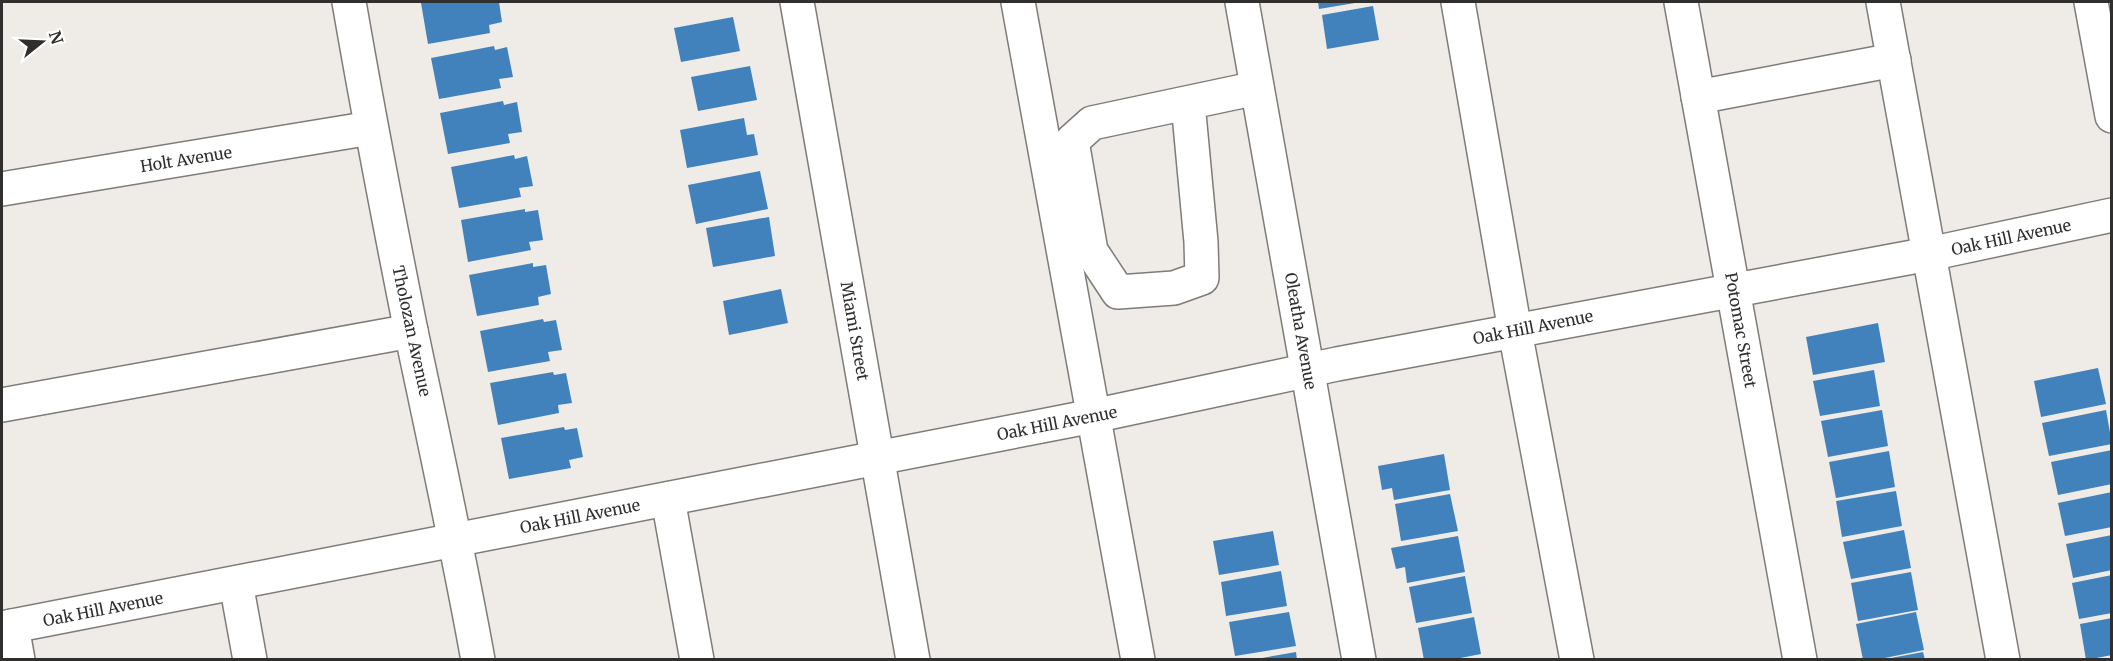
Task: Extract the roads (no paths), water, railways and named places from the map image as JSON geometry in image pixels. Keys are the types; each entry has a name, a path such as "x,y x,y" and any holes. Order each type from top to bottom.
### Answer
{"street":[{"name":"Tholozan Avenue","path":"349,2 371,128 411,331 456,540 478,660"},
{"name":"Miami Street","path":"797,2 913,660"},
{"path":"1018,2 1138,660"},
{"name":"Oleatha Avenue","path":"1242,2 1359,660"},
{"path":"1458,2 1515,331 1577,660"},
{"name":"Potomac Street","path":"1681,2 1800,660"},
{"path":"1883,2 2003,660"},
{"path":"2091,2 2112,116"},
{"path":"1698,97 1894,60"},
{"path":"1188,103 1201,242 1202,278 1174,288 1118,292 1091,250 1072,141 1092,123 1257,88"},
{"name":"Holt Avenue","path":"2,189 371,128"},
{"name":"Oak Hill Avenue","path":"7,627 1094,417 1308,370 1929,254 2112,215"},
{"path":"2,405 411,331"},
{"path":"668,499 697,660"},
{"path":"236,583 250,660"},
{"path":"7,627 18,660"}]}
